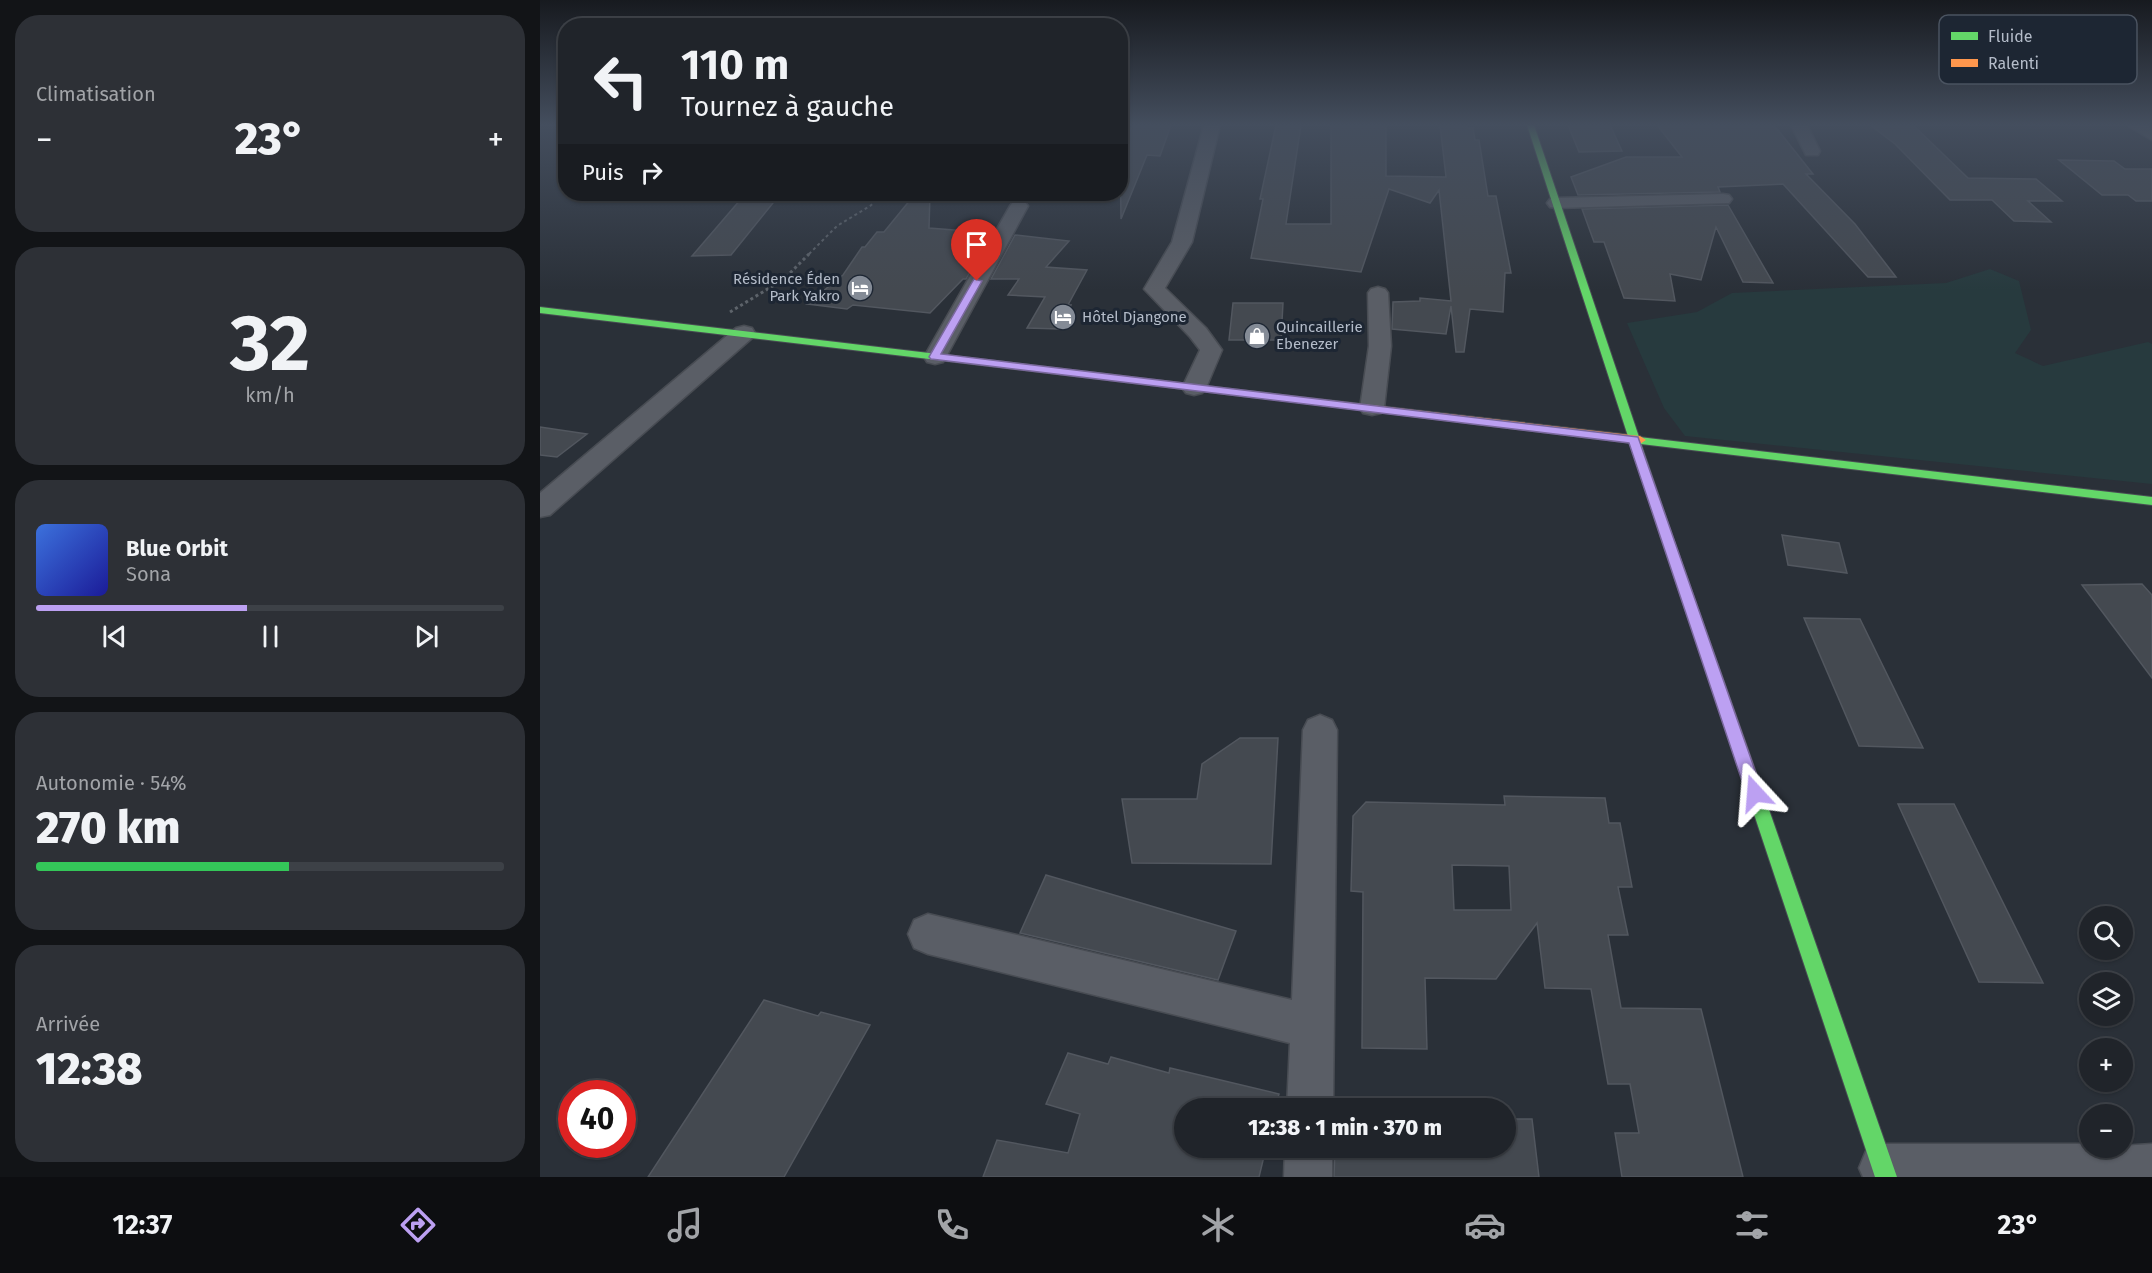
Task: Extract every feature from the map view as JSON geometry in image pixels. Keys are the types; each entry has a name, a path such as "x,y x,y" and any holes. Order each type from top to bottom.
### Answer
{"street":[{"path":"1194,388 1211,350 1200,330 1168,304 1154,289 1182,242 1198,180"},
{"path":"1548,180 1634,440 1884,1173 2152,1168"},
{"path":"1556,203 1723,199"},
{"path":"935,357 1019,206"},
{"path":"1371,408 1380,346 1378,293"},
{"path":"540,310 2152,501"},
{"path":"540,508 550,489 744,333"},
{"path":"1310,1098 1320,730"},
{"path":"928,934 1311,1026"},
{"path":"1308,1177 1309,1158"}],"path":[{"path":"707,328 759,292 784,279 837,226 876,201"}],"green space":[{"path":"1990,269 2019,281 2031,330 2015,353 2043,366 2148,342 2152,344 2152,484 1685,436 1664,408 1627,323 1697,312 1732,293 1946,283"}],"building":[{"path":"1128,180 1137,180 1121,219 1121,201 1128,201"},
{"path":"1264,180 1293,180 1286,224 1331,224 1331,180 1485,180 1488,196 1496,196 1511,273 1505,273 1503,312 1470,309 1464,352 1456,352 1451,306 1446,334 1392,329 1393,302 1420,301 1420,298 1451,301 1439,190 1430,203 1389,189 1361,272 1251,258 1263,199 1260,199"},
{"path":"1572,180 1812,180 1855,224 1896,277 1868,277 1783,184 1718,187 1720,192 1578,195"},
{"path":"1930,180 2037,180 2062,201 2028,201 2051,222 2014,221 1992,200 1950,200"},
{"path":"2083,180 2152,180 2152,201 2136,201 2128,195 2102,195"},
{"path":"739,201 775,201 731,255 692,256"},
{"path":"909,201 930,201 929,228 992,233 966,279 963,279 930,313 853,305 847,309 807,304 843,275 862,247 865,247 877,232 884,232"},
{"path":"1728,205 1773,283 1743,282 1716,227 1701,280 1670,274 1675,301 1624,298 1604,242 1594,242 1582,209"},
{"path":"1015,235 1069,241 1046,267 1087,270 1068,305 1071,305 1060,329 1027,328 1045,297 1008,295 1019,279 991,279"},
{"path":"1233,303 1283,303 1281,340 1229,340"},
{"path":"540,427 587,434 557,457 540,455"},
{"path":"1782,535 1839,543 1847,573 1788,565"},
{"path":"2142,584 2152,595 2152,678 2082,585"},
{"path":"1804,618 1860,619 1923,748 1859,746"},
{"path":"1240,738 1278,738 1271,864 1132,863 1122,799 1197,799 1202,764"},
{"path":"1504,796 1605,798 1609,823 1620,823 1632,887 1618,887 1628,935 1608,935 1621,1008 1701,1009 1743,1177 1622,1177 1615,1133 1639,1133 1630,1084 1608,1084 1591,989 1545,988 1537,923 1496,979 1425,978 1427,1049 1362,1048 1363,892 1351,891 1353,816 1366,802 1505,805","holes":["1452,865 1509,866 1511,910 1454,910"]},
{"path":"1898,804 1954,804 2043,983 1979,982"},
{"path":"1046,875 1236,931 1218,980 1020,933"},
{"path":"764,1000 818,1016 821,1012 870,1025 784,1177 648,1177"},
{"path":"1068,1053 1108,1064 1111,1057 1169,1073 1170,1068 1279,1094 1278,1098 1174,1098 1174,1158 1264,1158 1259,1177 983,1177 997,1140 1068,1153 1080,1114 1046,1104"},
{"path":"1516,1119 1532,1119 1539,1177 1334,1177 1335,1158 1516,1158"}],"traffic: fast":[{"path":"1548,180 1666,535"},
{"path":"540,310 1258,395"},
{"path":"1640,440 2152,501"},
{"path":"1750,778 1886,1177"}],"traffic: slow":[{"path":"1258,395 1640,440"},
{"path":"1666,535 1750,778"}],"place":[{"name":"Résidence Éden Park Yakro","path":"860,288"},
{"name":"Hôtel Djangone","path":"1063,317"},
{"name":"Quincaillerie Ebenezer","path":"1257,336"}],"route":[{"path":"977,281 935,357 1634,440 1755,793"}]}
